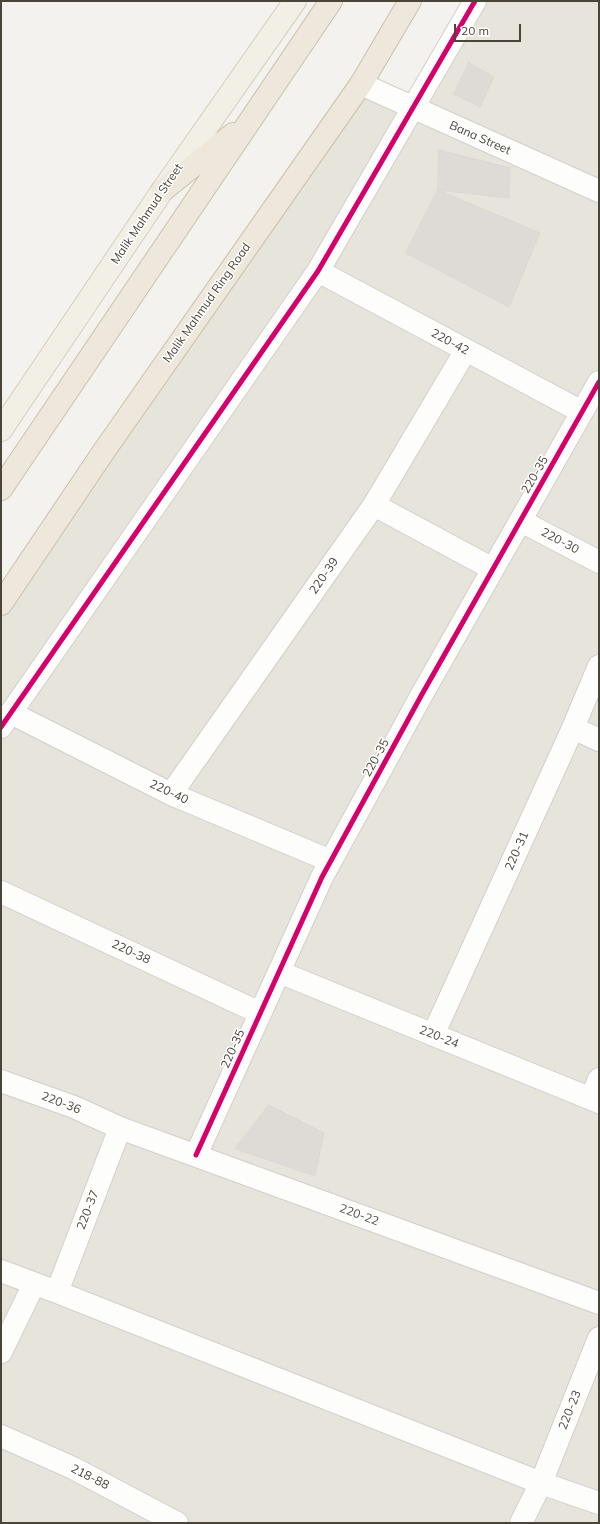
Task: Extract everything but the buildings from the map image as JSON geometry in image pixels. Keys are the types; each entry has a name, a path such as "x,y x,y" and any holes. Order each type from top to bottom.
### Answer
{"highway":[{"path":"1,489 331,1"},
{"name":"Malik Mahmud Ring Road","path":"1,604 108,445 361,84 410,1"},
{"path":"162,191 250,121"}],"main road":[{"name":"Malik Mahmud Street","path":"1,430 162,191 295,1"}],"street":[{"path":"6,720 318,271 475,1"},
{"name":"Bana Street","path":"361,84 599,191"},
{"name":"220-42","path":"318,271 582,412"},
{"name":"220-39","path":"171,794 374,505 466,350"},
{"name":"220-35","path":"196,1155 322,877 421,696 599,382"},
{"path":"374,505 493,569"},
{"name":"220-30","path":"521,521 599,562"},
{"name":"220-31","path":"433,1034 573,728 599,666"},
{"name":"220-40","path":"6,720 171,794 332,861"},
{"path":"573,728 599,740"},
{"name":"220-38","path":"1,892 260,1013"},
{"name":"220-24","path":"279,972 595,1100"},
{"path":"595,1100 599,1079"},
{"name":"220-36","path":"1,1081 74,1107 120,1128"},
{"name":"220-22","path":"120,1128 599,1303"},
{"name":"220-37","path":"57,1292 120,1128"},
{"path":"1,1272 57,1292 541,1482 599,1503"},
{"path":"1,1352 34,1284"},
{"name":"220-23","path":"521,1523 541,1482 599,1338"},
{"name":"218-88","path":"1,1436 73,1468 177,1523"}],"shaded area":[{"path":"479,1 599,1 599,1523 1,1523 1,603 361,84 413,107"}],"cycle path":[{"path":"1,727 318,271 475,1"},
{"path":"196,1155 322,877 421,696 599,382"}]}
